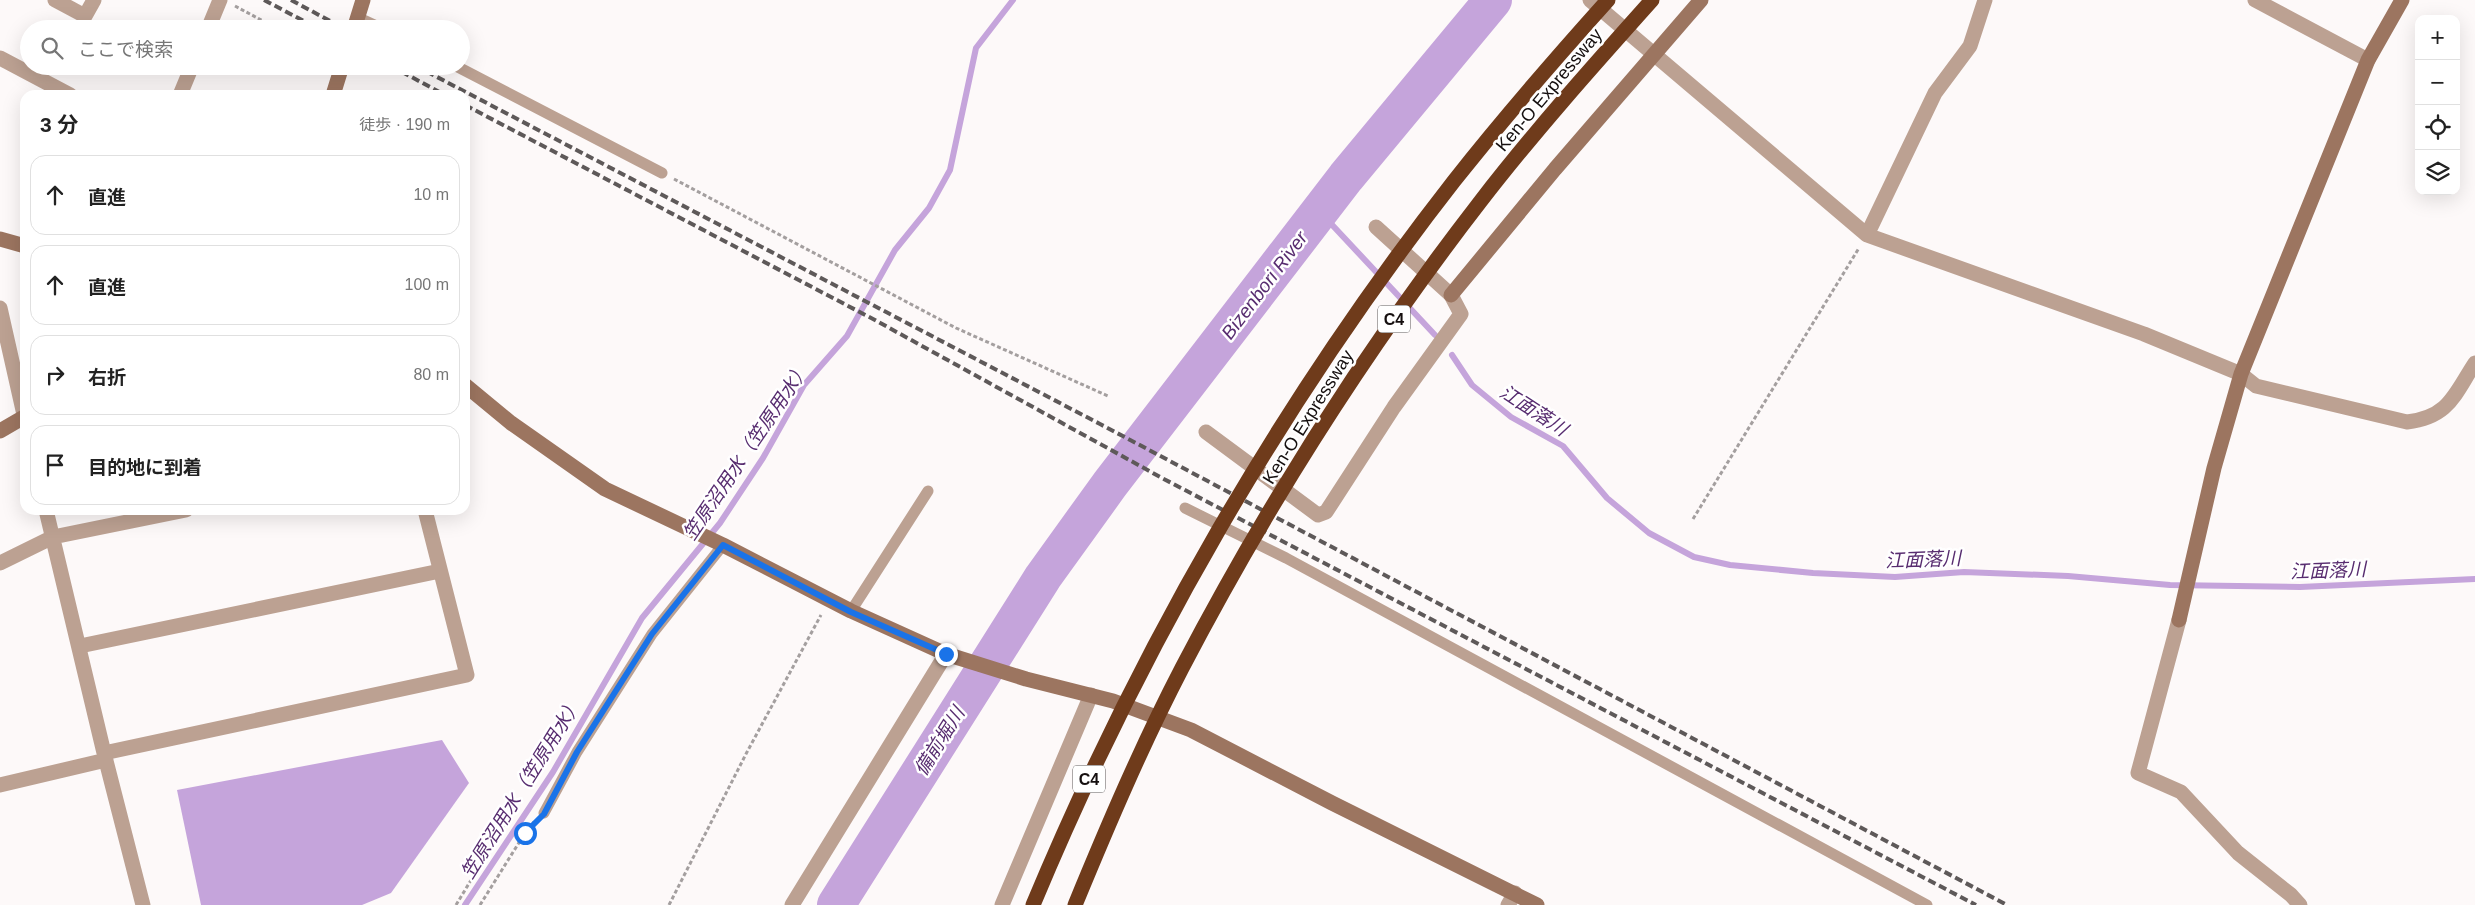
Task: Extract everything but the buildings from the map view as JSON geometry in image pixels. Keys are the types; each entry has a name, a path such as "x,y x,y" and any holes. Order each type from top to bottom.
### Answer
{"highway":[{"name":"Ken-O Expressway","path":"1033,905 1098,760 1149,654 1205,554 1264,456 1381,279 1453,182 1536,80 1608,0"},
{"name":"Ken-O Expressway","path":"1075,905 1125,785 1181,670 1234,573 1349,386 1419,284 1480,202 1566,96 1652,0"}],"street":[{"path":"55,0 85,16 94,0"},
{"path":"212,20 220,0"},
{"path":"357,20 363,0"},
{"path":"1590,0 1867,235 2144,334 2241,374 2256,386 2407,422 2425,420 2436,415 2447,404 2475,363"},
{"path":"1451,295 1652,53 1701,0"},
{"path":"1867,235 1935,93 1970,46 1985,0"},
{"path":"2255,0 2368,60"},
{"path":"2300,905 2292,895 2238,854 2181,792 2138,773 2179,620 2214,468 2241,374 2368,60 2402,0"},
{"path":"0,58 20,69"},
{"path":"32,75 61,90"},
{"path":"182,90 188,75"},
{"path":"335,90 339,75"},
{"path":"1206,432 1318,515 1326,512 1394,407 1461,314 1451,295 1376,227"},
{"path":"0,239 20,245"},
{"path":"0,308 20,396"},
{"path":"470,389 511,424 605,489 695,531 851,612 948,655 1026,679 1091,695 1191,730 1511,899 1537,905"},
{"path":"0,431 20,421"},
{"path":"47,515 105,757 143,905"},
{"path":"0,564 53,537 161,515"},
{"path":"0,785 105,757 467,675 426,515"},
{"path":"80,646 440,571"},
{"path":"792,905 948,655"},
{"path":"1002,905 1091,695"}],"lane":[{"path":"470,73 662,173"},
{"path":"851,612 928,491"},
{"path":"1185,508 1286,558 1927,905"},
{"path":"544,814 577,752 652,634 720,544"}],"path":[{"path":"220,0 260,20"},
{"path":"662,173 956,328 1108,396"},
{"path":"1693,519 1847,271 1867,235"},
{"path":"669,905 742,761 829,599"},
{"path":"456,905 517,804"},
{"path":"480,905 525,833 544,814"}],"shaded area":[{"path":"442,740 469,783 391,893 362,905 201,905 177,790"}],"waterway":[{"name":"笠原沼用水（笠原用水）","path":"465,905 553,772 642,618 720,523 763,458 804,385 847,336 895,250 929,208 950,170 976,48 1013,0"},
{"name":"Bizenbori River","path":"836,905 1043,577 1110,484 1346,177 1493,0"},
{"name":"江面落川","path":"1321,213 1435,335"},
{"name":"江面落川","path":"1452,355 1472,385 1511,417 1563,446 1607,498 1649,533 1694,557 1730,565 1813,573 1895,577 1964,572 2068,576 2170,585 2300,587 2475,579"}],"railway":[{"path":"264,0 302,20"},
{"path":"291,0 328,20"},
{"path":"408,75 436,90"},
{"path":"433,75 462,90"},
{"path":"470,94 1100,424 2007,905"},
{"path":"470,108 873,319 1162,478 1976,905"}],"route":[{"path":"525,833 544,814 577,752 652,634 668,611 723,545 851,612 946,654"}],"water label":[{"name":"備前堀川","path":"939,741"}]}
